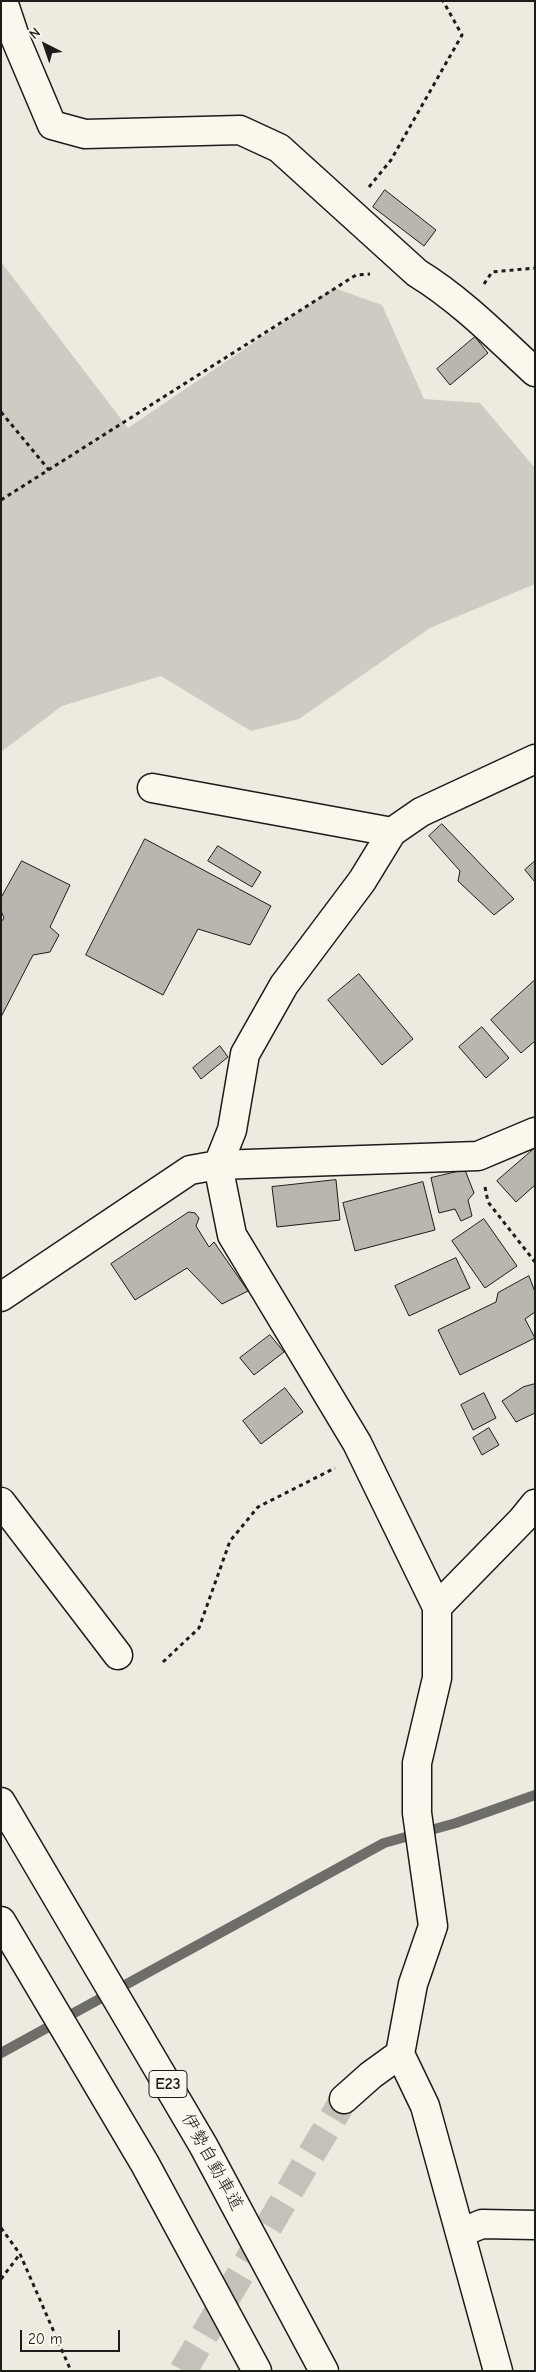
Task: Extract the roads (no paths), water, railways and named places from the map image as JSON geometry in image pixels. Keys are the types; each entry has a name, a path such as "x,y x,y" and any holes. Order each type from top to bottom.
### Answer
{"main road":[{"path":"3,1 16,40 52,125 85,134 240,130 279,148 417,273 437,285 466,308 535,372"},
{"path":"498,2371 425,2106 400,2054 413,1984 433,1926 417,1813 417,1762 438,1678 437,1607 357,1443 232,1235 218,1164 232,1130 246,1054 284,985 362,881 392,832 421,812 535,759"},
{"path":"152,788 392,832"},
{"path":"1,1297 190,1170 218,1164 478,1156 535,1132"},
{"path":"1,1502 118,1655"},
{"path":"437,1607 522,1520 535,1504"},
{"name":"伊勢自動車道","path":"1,1802 203,2145 324,2371"},
{"path":"1,1921 146,2164 257,2371"},
{"path":"344,2100 371,2075 400,2054"},
{"path":"460,2233 482,2224 535,2225"}],"waterway":[{"path":"1,2053 384,1843 456,1823 535,1795"}],"tunnel":[{"path":"183,2371 344,2099"}]}
